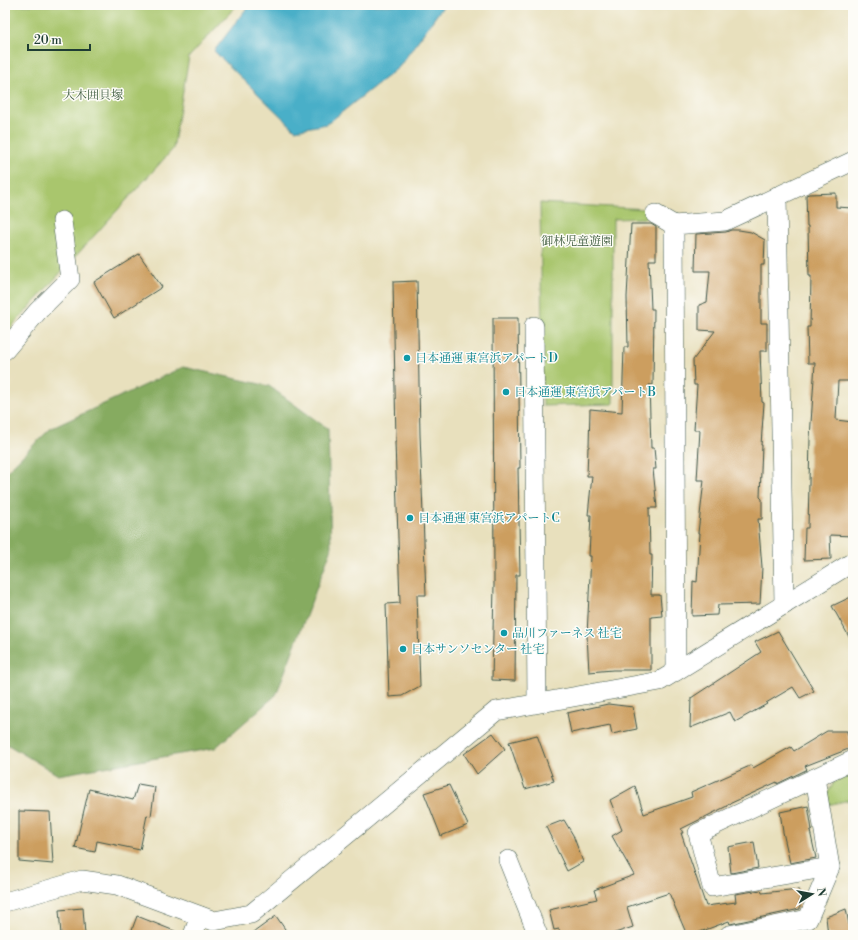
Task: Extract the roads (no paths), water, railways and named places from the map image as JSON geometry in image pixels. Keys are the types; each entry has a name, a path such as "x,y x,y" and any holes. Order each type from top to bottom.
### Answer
{"street":[{"path":"655,214 674,225 725,221 853,161"},
{"path":"777,196 784,605"},
{"path":"5,350 38,311 70,279 62,221"},
{"path":"674,225 676,671"},
{"path":"534,326 537,703"},
{"path":"5,902 82,880 117,885 214,921 251,914 496,711 660,681 853,562"},
{"path":"830,867 712,887 698,833 853,760"},
{"path":"729,935 808,927 830,867 815,778"},
{"path":"508,860 538,935"},
{"path":"193,935 200,916"}],"water":[{"path":"249,5 444,5 399,67 327,124 295,130 214,51"}],"place":[{"name":"日本通運 東宮浜アパートD","path":"407,358"},
{"name":"日本通運 東宮浜アパートB","path":"506,392"},
{"name":"日本通運 東宮浜アパートC","path":"410,518"},
{"name":"品川ファーネス 社宅","path":"504,633"},
{"name":"日本サンソセンター 社宅","path":"403,649"}],"park label":[{"name":"大木囲貝塚","path":"93,95"},
{"name":"御林児童遊園","path":"577,241"}]}
